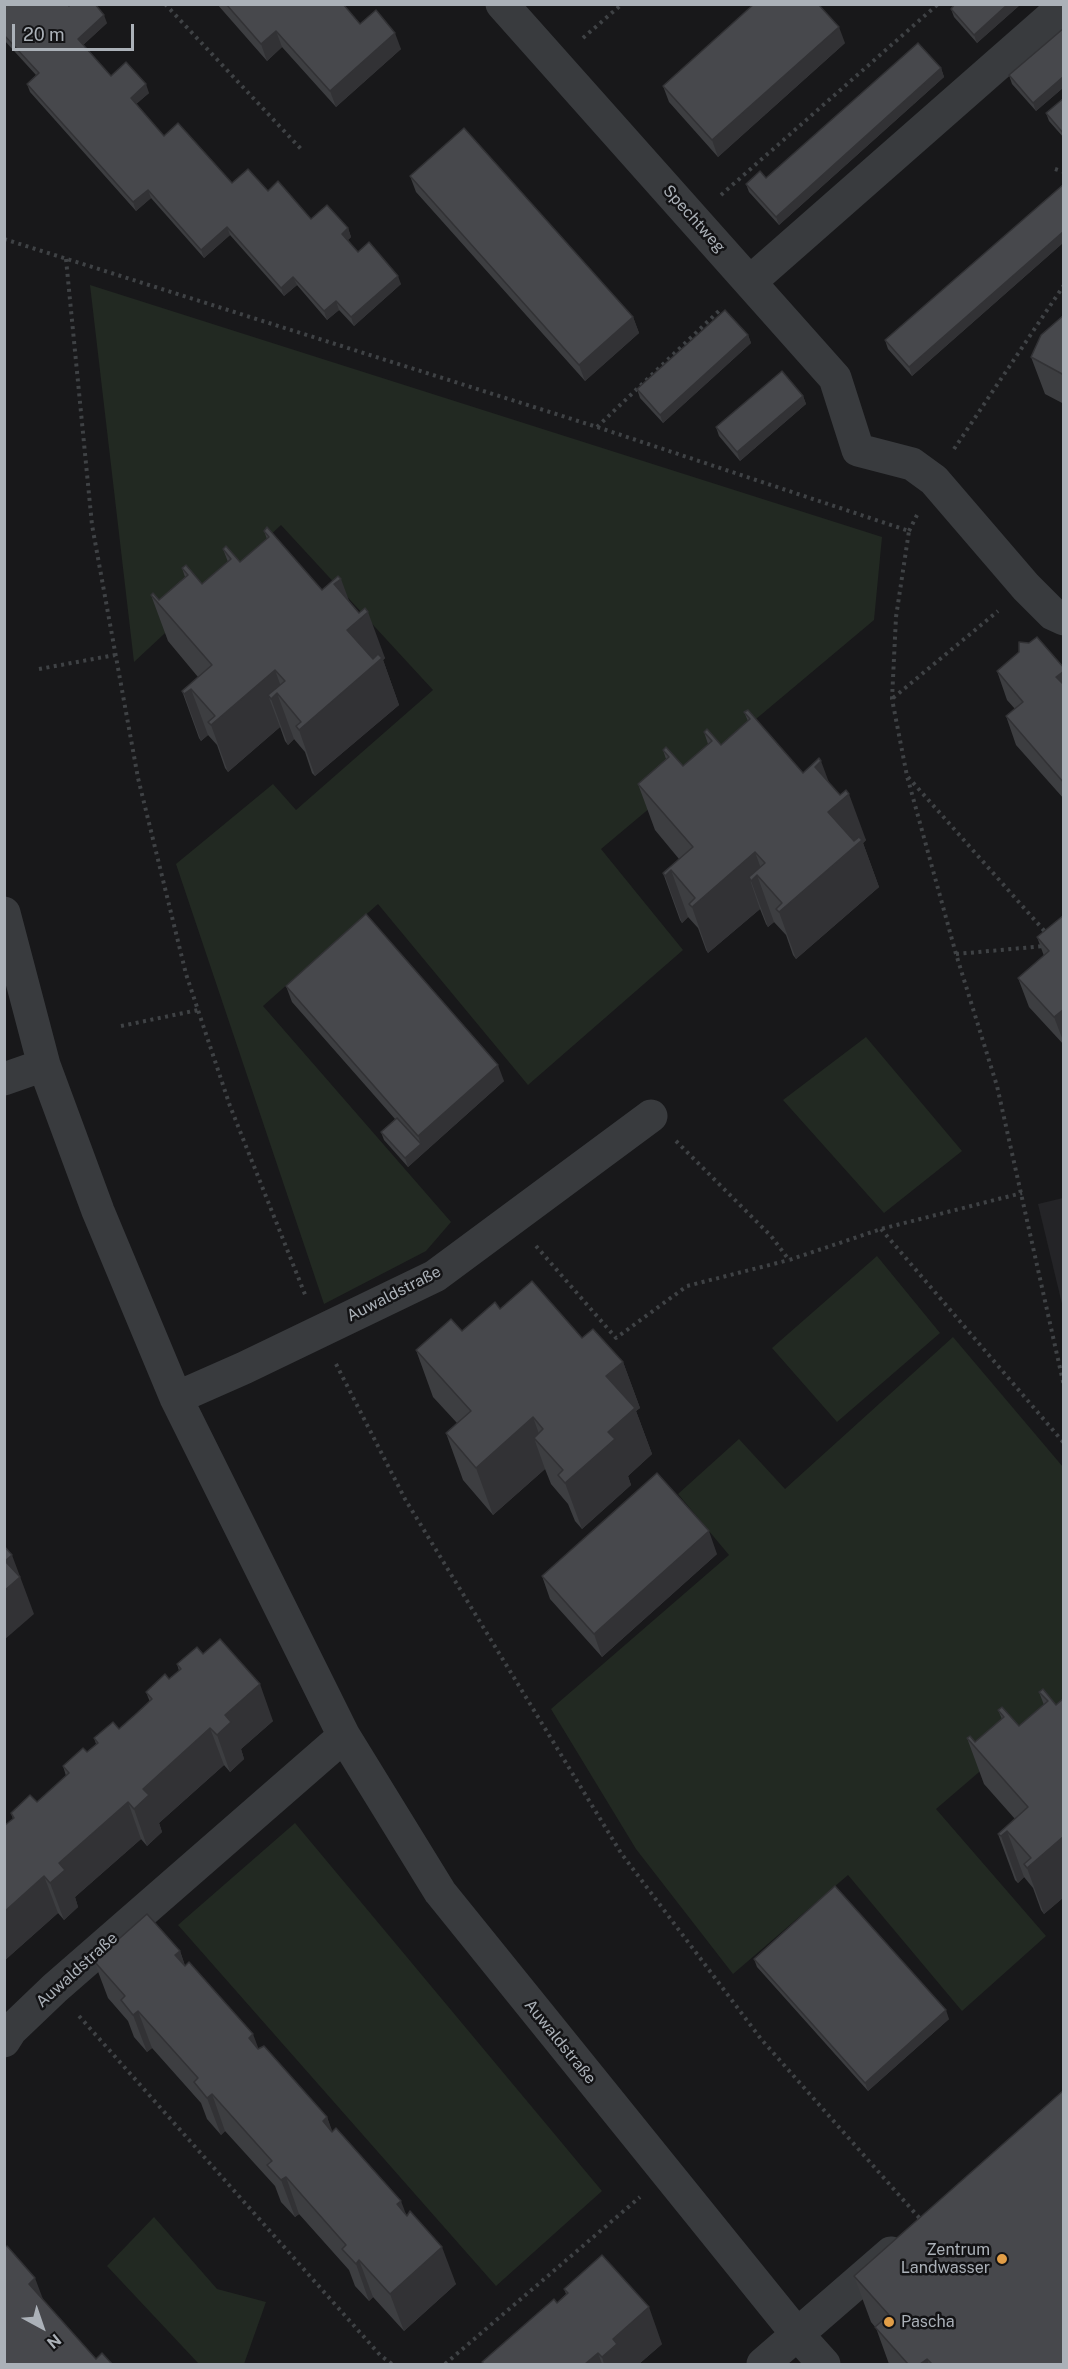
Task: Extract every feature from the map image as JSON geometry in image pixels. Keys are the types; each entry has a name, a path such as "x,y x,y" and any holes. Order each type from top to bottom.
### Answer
{"street":[{"name":"Spechtweg","path":"502,4 835,378 858,450 912,464 934,480"},
{"path":"751,281 1064,6"},
{"path":"934,480 1026,587 1053,614 1064,619"},
{"name":"Auwaldstraße","path":"4,913 44,1065 98,1211 176,1398 344,1736 440,1892 797,2334 824,2364"},
{"path":"4,1079 44,1065"},
{"name":"Auwaldstraße","path":"176,1398 244,1368 435,1276 651,1116"},
{"name":"Auwaldstraße","path":"4,2041 11,2030 55,1988 344,1736"},
{"path":"763,2364 915,2232"}],"path":[{"path":"165,4 302,149"},
{"path":"555,62 622,4"},
{"path":"693,220 938,4"},
{"path":"1055,169 1064,172"},
{"path":"4,239 597,427 909,531"},
{"path":"597,427 751,281"},
{"path":"1064,285 934,480 909,531 897,617 892,699 907,776 956,954 997,1086 1064,1386"},
{"path":"892,699 1026,587"},
{"path":"39,669 115,655"},
{"path":"907,776 1049,936"},
{"path":"956,954 1046,946"},
{"path":"121,1026 198,1010"},
{"path":"651,1116 771,1236 789,1260"},
{"path":"512,1219 616,1338 687,1286 789,1260 881,1229 1022,1193"},
{"path":"881,1229 1064,1443"},
{"path":"55,1988 380,2355 392,2364"},
{"path":"445,2364 668,2174"}],"shaded area":[{"path":"90,285 882,537 874,620 601,849 683,950 528,1085 378,904 263,1006 451,1222 426,1251 324,1304 176,864 273,784 296,810 433,690 281,525 134,662"},
{"path":"866,1037 962,1151 884,1213 783,1100"},
{"path":"1064,1198 1063,1308 1038,1204"},
{"path":"877,1256 940,1333 837,1422 772,1348"},
{"path":"953,1337 1063,1467 1063,1700 936,1809 1046,1936 962,2011 848,1875 733,1974 636,1849 551,1709 729,1555 678,1494 739,1439 785,1489"},
{"path":"295,1823 602,2191 496,2286 178,1925"},
{"path":"154,2217 217,2289 266,2302 244,2364 198,2363 107,2266"}],"building":[{"path":"4,4 67,4 69,6 70,4 95,4 104,15 78,39 111,76 126,62 146,84 131,98 164,136 178,123 232,183 248,169 268,191 278,181 311,219 327,205 348,228 342,234 358,252 369,242 398,276 351,317 336,301 324,311 293,277 281,288 227,227 201,250 148,190 133,202 27,84 39,73 4,35"},
{"path":"226,4 343,4 360,24 376,10 395,33 330,91 276,31 261,44"},
{"path":"754,4 818,4 839,27 712,140 663,86"},
{"path":"955,4 1008,4 974,35 951,9"},
{"path":"1064,28 1064,76 1033,103 1009,75"},
{"path":"918,43 941,68 776,217 746,184 760,171 766,178"},
{"path":"1064,98 1064,134 1046,113"},
{"path":"464,128 633,317 579,365 410,176"},
{"path":"1064,184 1064,231 909,367 885,340"},
{"path":"725,310 748,335 660,415 637,389"},
{"path":"1064,315 1064,375 1031,357 1041,335"},
{"path":"782,371 803,396 737,452 716,427"},
{"path":"267,527 322,590 338,576 341,579 334,584 359,613 365,608 368,612 347,630 373,659 378,654 382,658 299,730 296,726 301,722 277,693 271,699 268,695 285,681 275,670 211,725 208,722 215,716 191,689 184,694 182,691 212,665 151,595 153,593 159,600 188,575 182,568 186,565 202,584 231,559 223,549 226,546 240,562 269,537 264,531"},
{"path":"1037,637 1064,668 1064,671 1056,677 1064,685 1064,783 1006,716 1023,702 997,671 1019,652 1019,642 1029,643"},
{"path":"748,710 803,773 819,758 821,761 815,767 840,795 846,790 849,794 828,812 854,841 859,837 862,840 779,912 776,909 782,903 757,875 751,881 749,877 765,863 755,852 692,907 689,904 695,898 671,870 665,876 663,873 693,847 638,784 669,757 663,750 666,747 683,766 712,741 704,732 707,729 721,745 750,719 744,712"},
{"path":"366,914 498,1065 418,1136 286,986"},
{"path":"1064,915 1064,1009 1054,1017 1018,978 1049,951 1037,937"},
{"path":"397,1118 421,1144 405,1158 381,1132"},
{"path":"532,1281 582,1338 593,1329 623,1362 606,1376 635,1408 608,1432 615,1439 565,1483 558,1475 563,1470 534,1438 543,1429 533,1417 476,1468 446,1433 471,1411 416,1350 451,1319 462,1331 495,1302 500,1309"},
{"path":"657,1473 709,1531 594,1634 542,1576"},
{"path":"4,1546 12,1555 5,1561 20,1577 4,1591"},
{"path":"220,1639 260,1684 225,1715 231,1722 217,1735 210,1728 143,1789 149,1795 134,1809 128,1802 59,1863 65,1870 50,1883 44,1876 4,1912 4,1826 14,1818 11,1813 30,1795 37,1802 69,1773 63,1766 83,1748 87,1752 98,1743 94,1738 113,1722 119,1729 137,1713 152,1699 146,1692 165,1674 169,1679 181,1669 177,1664 197,1647 203,1654"},
{"path":"1043,1689 1056,1705 1064,1698 1064,1836 1027,1868 1024,1864 1031,1858 1007,1831 1001,1836 998,1834 1028,1807 967,1738 970,1736 975,1742 1004,1717 998,1710 1002,1707 1019,1726 1048,1701 1039,1692"},
{"path":"835,1886 946,2010 865,2083 754,1959"},
{"path":"147,1914 180,1951 175,1955 185,1966 189,1962 253,2034 249,2038 258,2049 264,2046 327,2117 323,2121 332,2132 336,2128 401,2201 397,2204 407,2216 410,2211 442,2247 390,2294 359,2260 356,2264 342,2249 346,2245 286,2177 281,2180 267,2165 272,2161 212,2094 207,2098 194,2082 198,2078 138,2011 133,2015 121,2000 125,1996 94,1961"},
{"name":"Zentrum Landwasser","path":"1064,2090 1064,2364 932,2364 927,2359 920,2364 908,2364 875,2327 889,2315 854,2276"},
{"path":"7,2246 35,2278 29,2284 96,2359 102,2353 112,2364 4,2364 4,2248"},
{"path":"602,2255 649,2307 613,2339 617,2344 602,2357 598,2353 585,2364 484,2364 482,2362 554,2299 557,2303 568,2293 564,2289"}],"place":[{"name":"Zentrum Landwasser","path":"1002,2259"},
{"name":"Pascha","path":"889,2322"}]}
